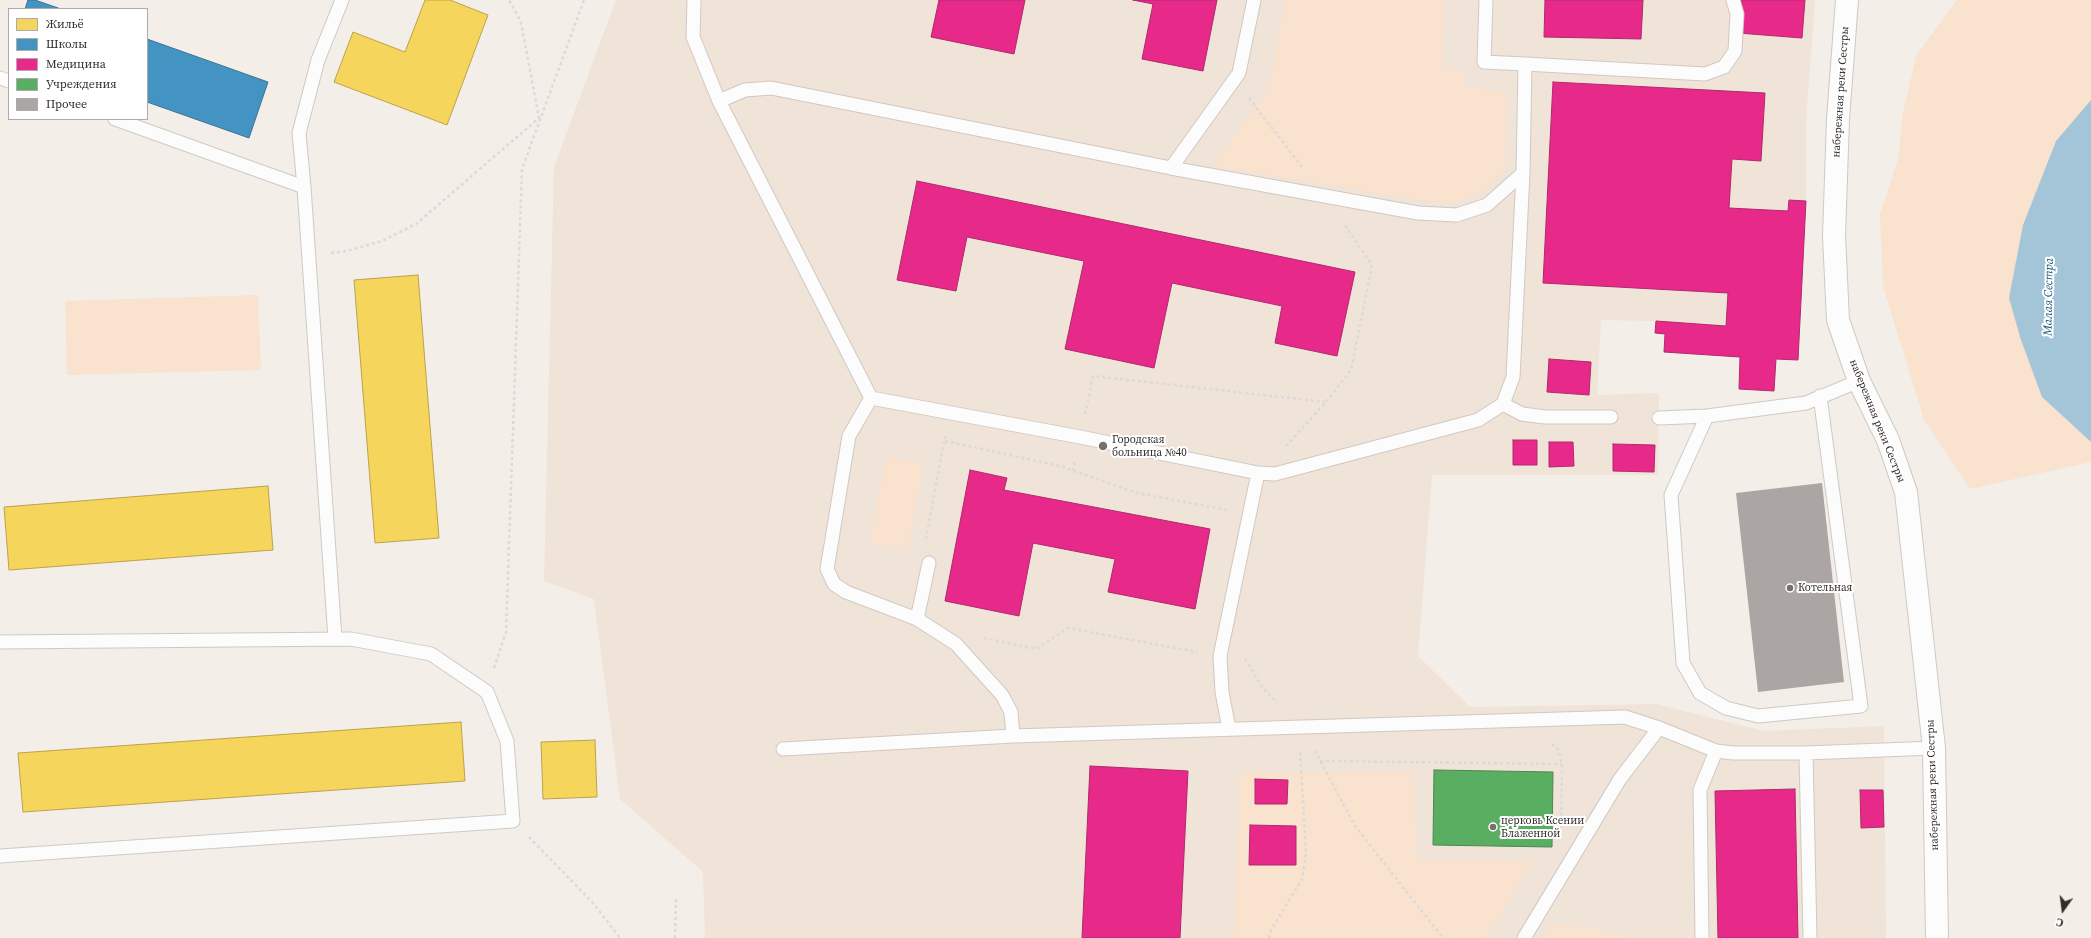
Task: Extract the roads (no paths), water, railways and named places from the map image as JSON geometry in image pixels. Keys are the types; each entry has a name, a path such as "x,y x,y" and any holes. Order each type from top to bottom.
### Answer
{"street":[{"name":"набережная реки Сестры","path":"1847,0 1838,119 1834,236 1838,320 1859,381 1888,440 1906,492 1934,748 1937,938"}],"lane":[{"path":"334,639 300,133 318,60 342,0"},
{"path":"694,0 693,37 719,101 871,398"},
{"path":"1171,168 1239,73 1254,0"},
{"path":"1486,0 1484,62 1705,74 1724,67 1735,51 1737,14 1733,0"},
{"path":"871,398 1080,437 1258,473 1275,474 1478,420 1503,404 1514,377 1523,173 1525,64"},
{"path":"719,101 745,90 771,88 1171,168 1418,213 1457,215 1487,205 1523,173"},
{"path":"118,120 304,187"},
{"path":"1659,418 1707,416 1806,403 1859,381"},
{"path":"1707,416 1671,495 1683,663 1700,692 1726,708 1758,716 1861,706 1820,396"},
{"path":"871,398 849,436 827,569 834,584 846,592 917,619 956,644 1002,695 1011,712 1013,736"},
{"path":"1503,404 1522,414 1545,417 1611,417"},
{"path":"1229,729 1222,692 1220,656 1258,473"},
{"path":"917,619 929,563"},
{"path":"0,642 351,638 431,654 487,692 508,741 513,821 0,856"},
{"path":"783,749 1013,736 1625,717 1659,728 1716,751 1733,753 1806,753 1934,748"},
{"path":"1524,938 1620,779 1659,728"},
{"path":"1702,938 1700,790 1716,751"},
{"path":"1806,753 1810,938"}],"water":[{"name":"Малая Сестра","path":"2091,100 2091,442 2042,397 2021,340 2009,298 2023,225 2056,141"}],"place":[{"name":"Городская больница №40","path":"1103,446"},
{"name":"Котельная","path":"1790,588"},
{"name":"церковь Ксении Блаженной","path":"1493,827"}]}
